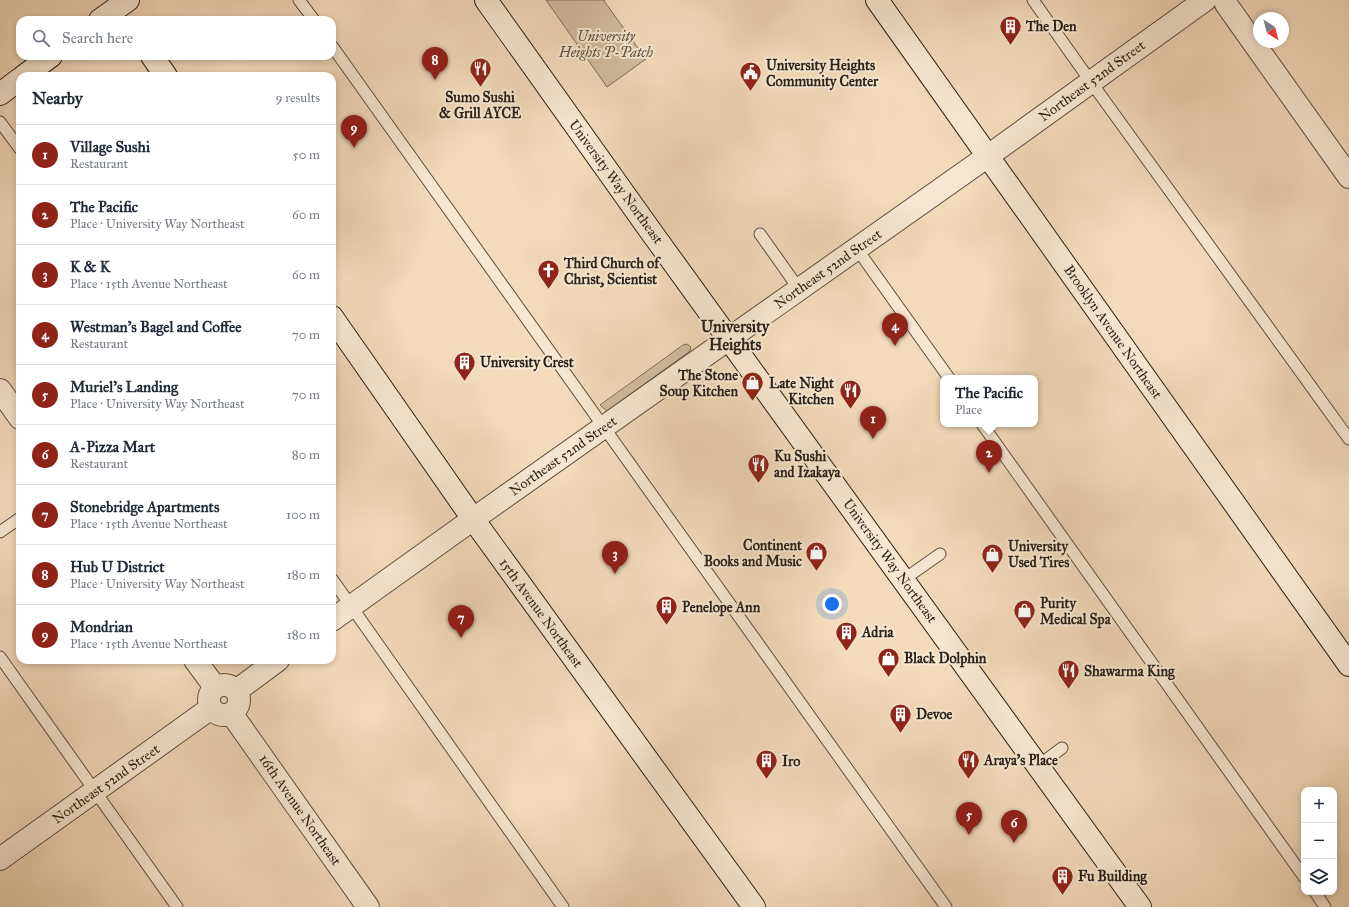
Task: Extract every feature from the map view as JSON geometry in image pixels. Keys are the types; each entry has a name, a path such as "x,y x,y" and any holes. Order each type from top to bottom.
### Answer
{"street":[{"name":"University Way Northeast","path":"486,0 1140,907"},
{"name":"Brooklyn Avenue Northeast","path":"877,0 1349,665"},
{"name":"Northeast 52nd Street","path":"336,617 988,156 1205,0"},
{"path":"1205,0 1212,5 1218,6 1228,2 1349,177"},
{"path":"106,16 121,7"},
{"path":"29,72 46,60"},
{"path":"155,60 163,72"},
{"path":"0,94 16,82"},
{"name":"15th Avenue Northeast","path":"336,322 473,519 754,907"},
{"path":"0,390 16,412"},
{"name":"16th Avenue Northeast","path":"198,664 368,907"},
{"name":"Northeast 52nd Street","path":"0,859 272,664"}],"lane":[{"path":"299,0 311,16"},
{"path":"1033,0 1349,439"},
{"path":"336,52 946,907"},
{"path":"0,122 16,144"},
{"path":"760,234 799,289"},
{"path":"856,248 947,375"},
{"path":"984,427 1301,873"},
{"path":"0,532 16,521"},
{"path":"903,580 940,554"},
{"path":"336,584 563,907"},
{"path":"0,657 177,907"},
{"path":"1038,766 1062,748"},
{"path":"1316,895 1325,907"}],"green space":[{"name":"University Heights P-Patch","path":"546,0 605,0 604,1 646,59 607,87"},
{"path":"687,344 691,347 690,351 607,411 600,405 683,345"}],"place":[{"name":"The Den","path":"1011,46"},
{"name":"Hub U District","path":"435,80"},
{"name":"Sumo Sushi & Grill AYCE","path":"480,88"},
{"name":"University Heights Community Center","path":"751,92"},
{"name":"Mondrian","path":"354,148"},
{"name":"Third Church of Christ, Scientist","path":"549,290"},
{"name":"Westman's Bagel and Coffee","path":"895,346"},
{"name":"University Crest","path":"464,382"},
{"name":"The Stone Soup Kitchen","path":"753,402"},
{"name":"Late Night Kitchen","path":"850,410"},
{"name":"Village Sushi","path":"873,439"},
{"name":"The Pacific","path":"989,473"},
{"name":"Ku Sushi and Izakaya","path":"759,484"},
{"name":"Continent Books and Music","path":"817,572"},
{"name":"K & K","path":"615,574"},
{"name":"University Used Tires","path":"993,574"},
{"name":"Penelope Ann","path":"666,626"},
{"name":"Purity Medical Spa","path":"1024,630"},
{"name":"Stonebridge Apartments","path":"461,638"},
{"name":"Adria","path":"847,652"},
{"name":"Black Dolphin","path":"888,678"},
{"name":"Shawarma King","path":"1069,690"},
{"name":"Devoe","path":"900,734"},
{"name":"Iro","path":"767,780"},
{"name":"Araya's Place","path":"969,780"},
{"name":"Muriel's Landing","path":"969,835"},
{"name":"A-Pizza Mart","path":"1014,843"},
{"name":"Fu Building","path":"1063,896"}],"district":[{"name":"University Heights","path":"735,335"}]}
